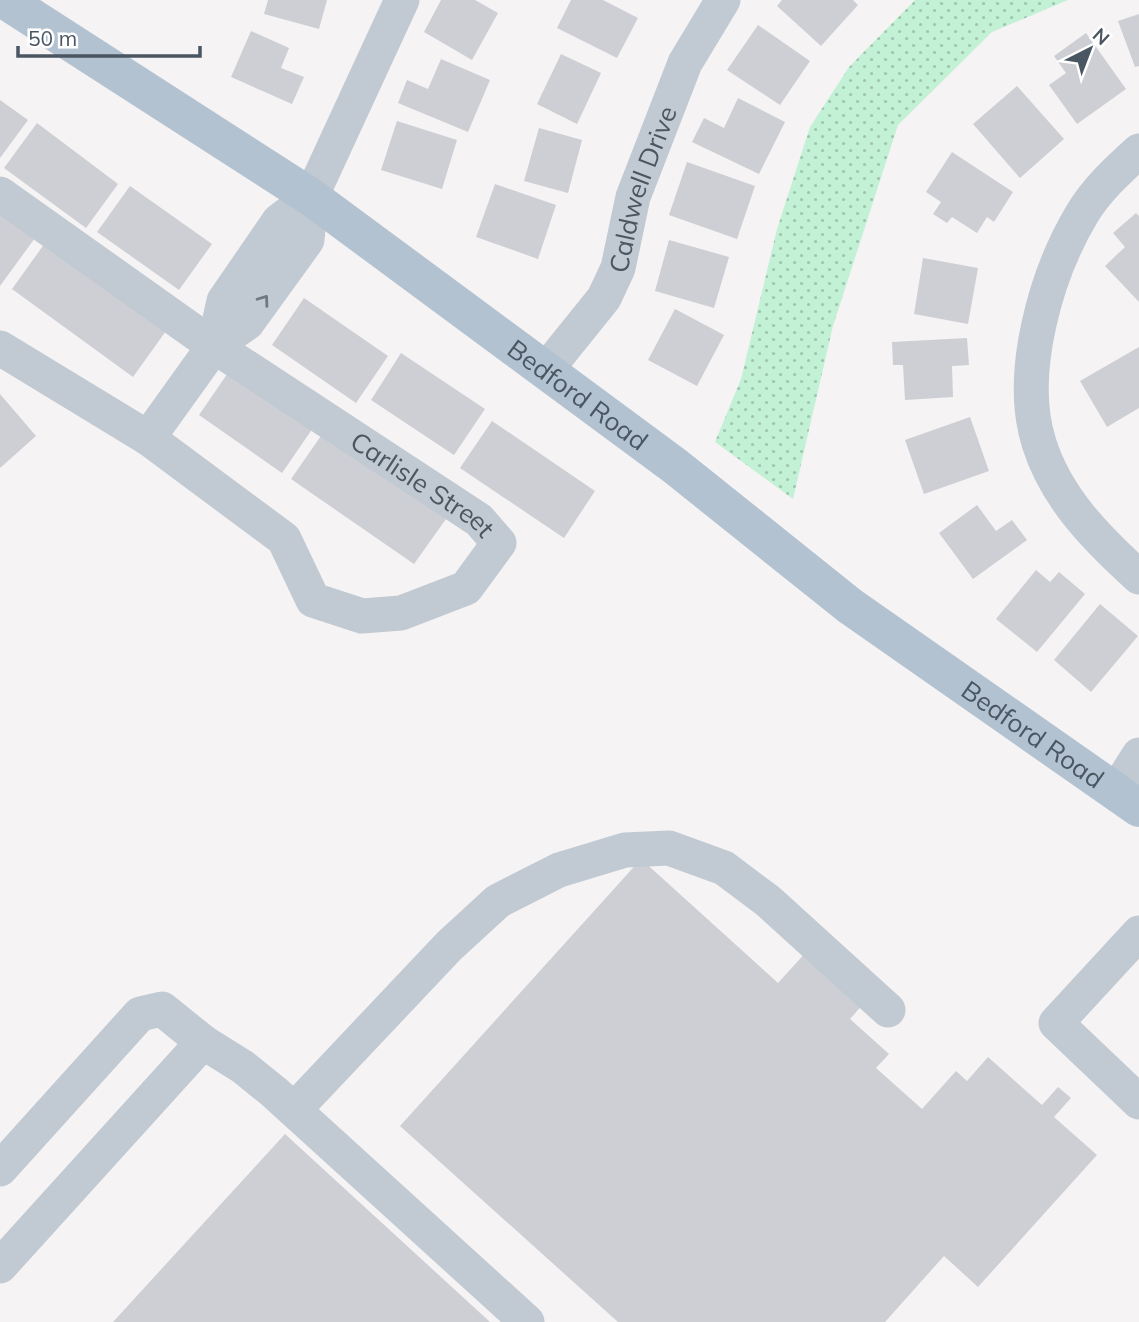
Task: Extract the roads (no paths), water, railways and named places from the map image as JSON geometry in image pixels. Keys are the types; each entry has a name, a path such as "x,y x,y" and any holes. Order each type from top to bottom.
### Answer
{"main road":[{"name":"Bedford Road","path":"5,0 311,197 675,466 850,606 1059,754 1128,799"}],"street":[{"path":"148,438 214,346 224,301 279,221 311,197 402,0"},
{"name":"Caldwell Drive","path":"546,370 604,298 618,268 633,197 680,75 723,0"},
{"path":"1139,151 1084,211 1063,250 1030,370 1032,407 1039,443 1062,491 1090,533 1139,577"},
{"name":"Carlisle Street","path":"0,194 214,346 479,520 499,543 466,588 401,613 362,616 313,600 284,538 148,438 3,358"},
{"path":"1128,799 1139,755"},
{"path":"294,1110 449,946 498,901 559,870 625,850 668,848 724,868 768,901 888,1010"},
{"path":"1139,933 1056,1023 1139,1102"},
{"path":"0,1169 140,1014 162,1009 203,1042 243,1067 294,1110 527,1322"},
{"path":"0,1266 203,1042"}]}
